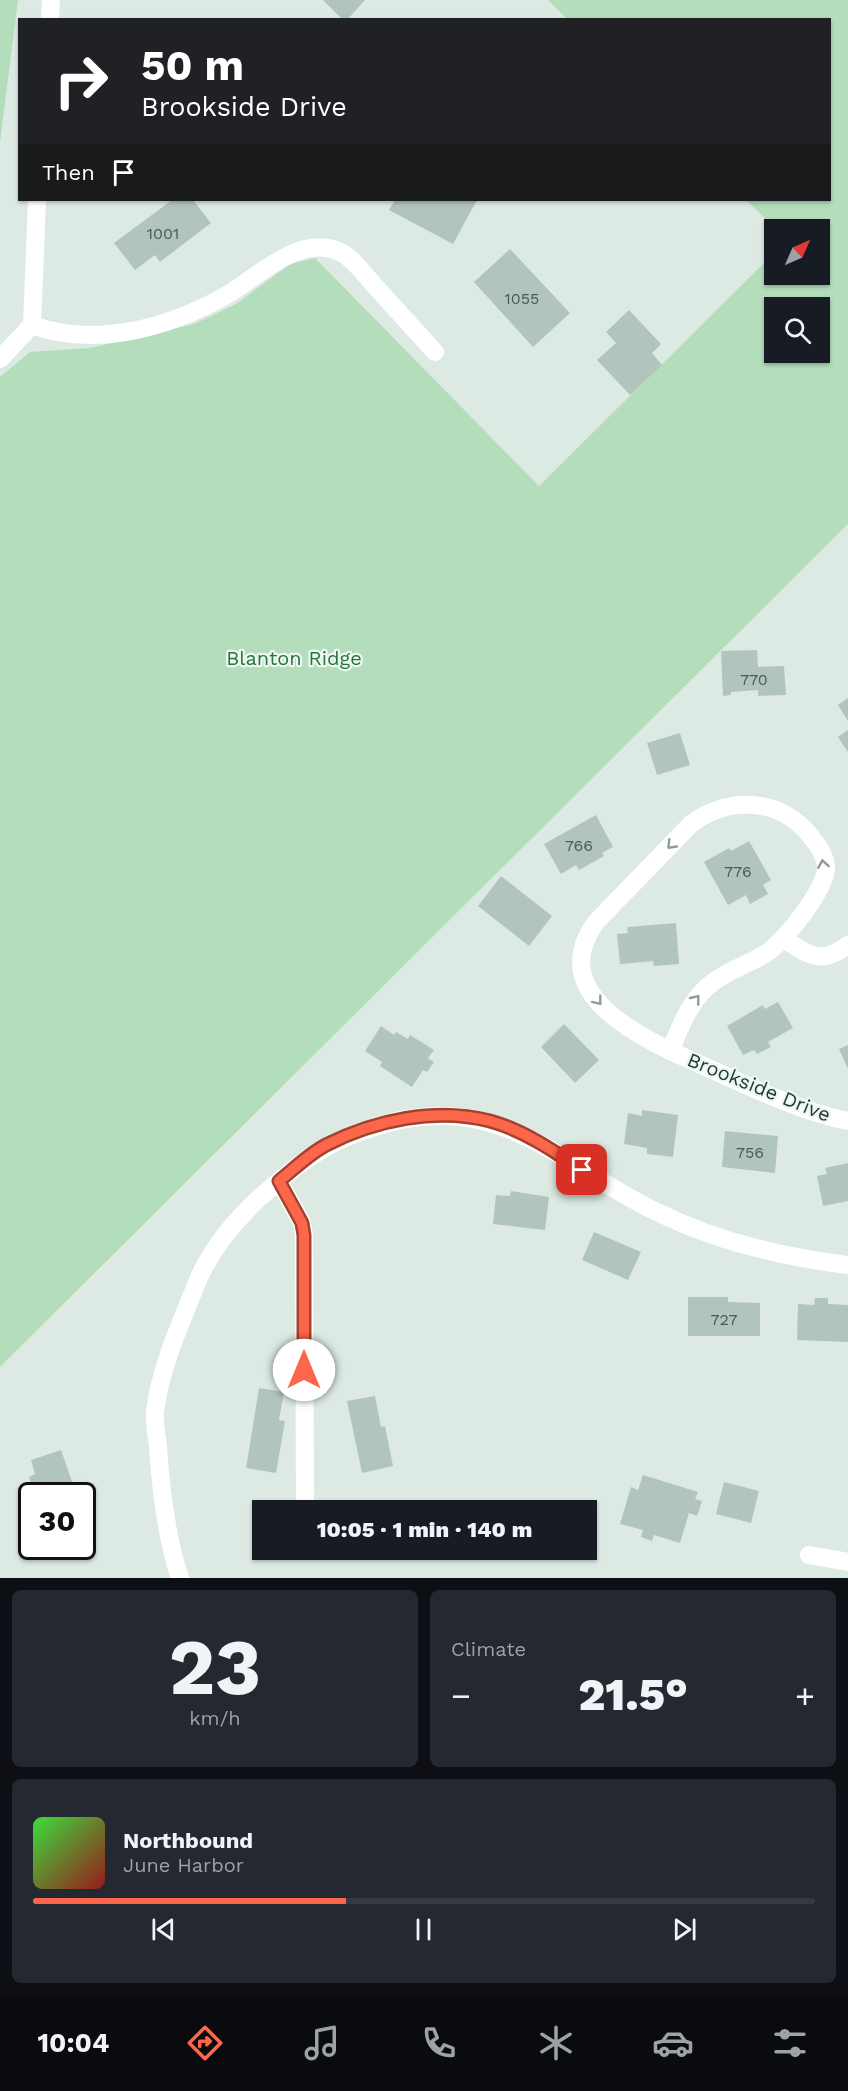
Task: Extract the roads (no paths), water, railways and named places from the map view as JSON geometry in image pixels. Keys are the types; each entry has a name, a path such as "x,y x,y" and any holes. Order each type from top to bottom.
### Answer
{"street":[{"path":"50,18 51,0"},
{"path":"0,359 32,325 37,201"},
{"path":"32,325 75,335 112,335 151,326 225,296 296,252 327,248 342,253 357,266 435,352"},
{"name":"Brookside Drive","path":"670,1051 691,1006 707,987 726,973 765,955 783,939 824,879 826,866 818,845 800,824 779,811 761,805 725,805 703,815 596,922 585,938 581,966 585,980 603,1008 627,1028 670,1051 744,1084 848,1121"},
{"path":"783,939 813,956 824,959 848,945"},
{"path":"180,1578 161,1488 155,1413 170,1346 204,1266 244,1213 279,1181 324,1146 359,1131 427,1115 468,1116 492,1121 543,1145 622,1195 681,1223 717,1237 783,1255 848,1265"},
{"path":"279,1181 302,1223 304,1235 305,1500"},
{"path":"809,1555 848,1562"}],"park label":[{"name":"Blanton Ridge","path":"294,658"}]}
